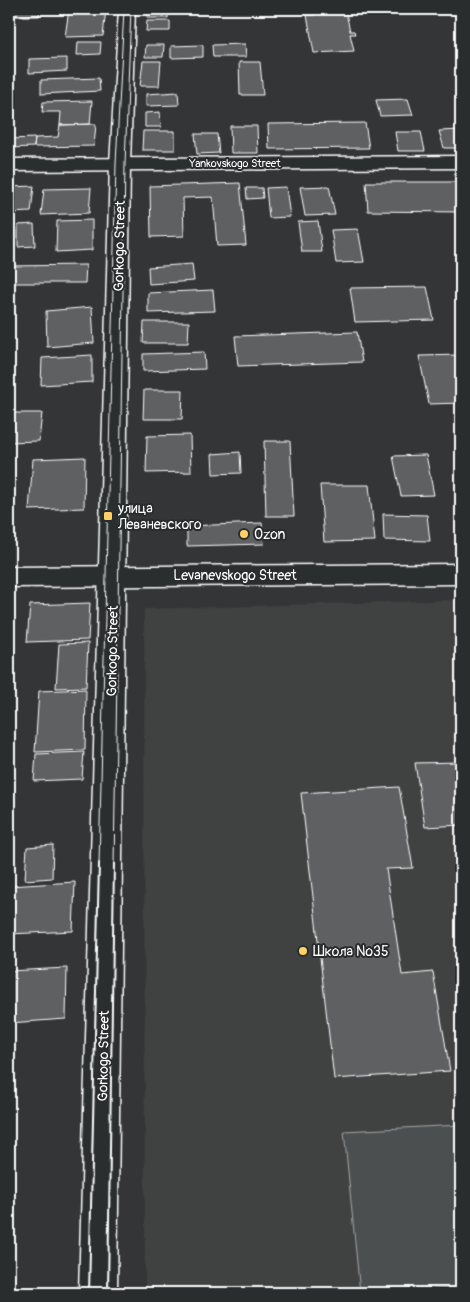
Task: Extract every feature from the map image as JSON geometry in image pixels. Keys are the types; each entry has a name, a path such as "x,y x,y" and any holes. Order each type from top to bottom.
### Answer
{"street":[{"name":"Gorkogo Street","path":"98,1293 120,164 127,9"},
{"name":"Yankovskogo Street","path":"9,165 461,162"},
{"name":"Levanevskogo Street","path":"9,577 461,574"}],"shaded area":[{"path":"355,9 413,9 415,14 357,16"},
{"name":"Школа №35","path":"461,600 461,1293 145,1293 144,609"},
{"path":"461,1125 461,1288 360,1293 344,1131"}],"building":[{"path":"11,9 40,9 39,16 10,16"},
{"path":"69,9 106,9 103,36 65,37"},
{"path":"148,9 168,9 168,18 148,18"},
{"path":"313,9 345,9 350,31 354,31 355,34 350,34 354,51 314,53 307,15 314,15"},
{"path":"147,21 170,21 170,31 146,31"},
{"path":"78,42 101,42 100,54 77,55"},
{"path":"245,44 246,57 213,57 212,45"},
{"path":"146,45 164,45 163,57 145,57"},
{"path":"203,45 203,57 171,58 171,46"},
{"path":"67,58 67,71 29,73 29,59"},
{"path":"143,61 161,61 159,86 140,86"},
{"path":"239,62 260,62 263,95 240,95"},
{"path":"99,78 100,91 41,94 41,80"},
{"path":"178,92 179,105 146,106 146,94"},
{"path":"408,99 413,115 380,116 376,100"},
{"path":"92,101 90,124 60,125 61,112 42,112 43,102"},
{"path":"160,112 161,127 145,127 145,113"},
{"path":"365,123 369,148 269,149 268,124"},
{"path":"96,124 94,146 34,147 35,138 58,137 60,125"},
{"path":"230,126 257,126 258,153 231,153"},
{"path":"461,130 461,148 444,148 439,131"},
{"path":"143,131 175,131 175,150 142,150"},
{"path":"395,132 421,132 425,151 398,151"},
{"path":"195,134 217,134 219,153 197,154"},
{"path":"35,138 34,147 9,148 9,139"},
{"path":"366,182 461,182 461,212 368,211"},
{"path":"240,183 246,245 217,246 213,197 183,198 184,236 151,237 150,186"},
{"path":"34,186 31,212 9,213 9,187"},
{"path":"329,186 335,215 305,216 300,187"},
{"path":"286,187 290,217 269,218 266,188"},
{"path":"91,188 89,213 41,215 44,189"},
{"path":"246,188 262,188 263,198 247,199"},
{"path":"92,220 92,250 56,252 57,221"},
{"path":"318,221 322,252 302,252 298,222"},
{"path":"34,224 35,246 18,247 18,225"},
{"path":"358,229 364,262 336,263 331,230"},
{"path":"192,264 194,281 149,284 148,267"},
{"path":"86,265 85,283 9,283 9,266"},
{"path":"427,287 434,320 355,322 350,288"},
{"path":"213,290 215,311 148,313 148,293"},
{"path":"92,307 94,343 47,347 46,311"},
{"path":"144,322 189,322 188,343 143,343"},
{"path":"357,332 362,362 238,366 235,336"},
{"path":"204,352 205,369 143,371 143,354"},
{"path":"92,355 92,382 41,385 42,358"},
{"path":"461,355 461,403 429,404 419,356"},
{"path":"144,390 183,390 182,419 143,419"},
{"path":"9,413 42,413 39,441 9,442"},
{"path":"190,435 191,472 146,473 147,436"},
{"path":"264,441 290,441 294,516 266,516"},
{"path":"240,452 241,473 213,474 212,454"},
{"path":"426,455 434,495 401,496 393,456"},
{"path":"85,457 84,508 29,510 33,459"},
{"path":"320,485 369,485 375,541 324,542"},
{"path":"383,514 427,515 430,541 384,540"},
{"path":"262,523 264,544 187,546 187,526"},
{"path":"90,603 88,640 27,642 30,605"},
{"path":"88,643 86,687 56,688 59,644"},
{"path":"86,689 85,750 35,752 39,691"},
{"path":"84,752 82,779 34,781 36,754"},
{"path":"461,762 461,825 425,827 415,763"},
{"path":"399,787 413,868 386,869 402,975 433,972 450,1071 334,1079 301,793"},
{"path":"53,845 52,878 25,880 27,847"},
{"path":"75,882 73,931 9,934 9,886"},
{"path":"67,968 66,1019 9,1023 9,971"}],"tram line":[{"path":"99,865 116,164 124,9"},
{"path":"114,865 125,164 131,9"},
{"path":"89,1293 99,863"},
{"path":"108,1293 114,863"}],"place":[{"name":"улица Леваневского","path":"108,516"},
{"name":"Ozon","path":"244,534"},
{"name":"Школа №35","path":"303,951"}]}
